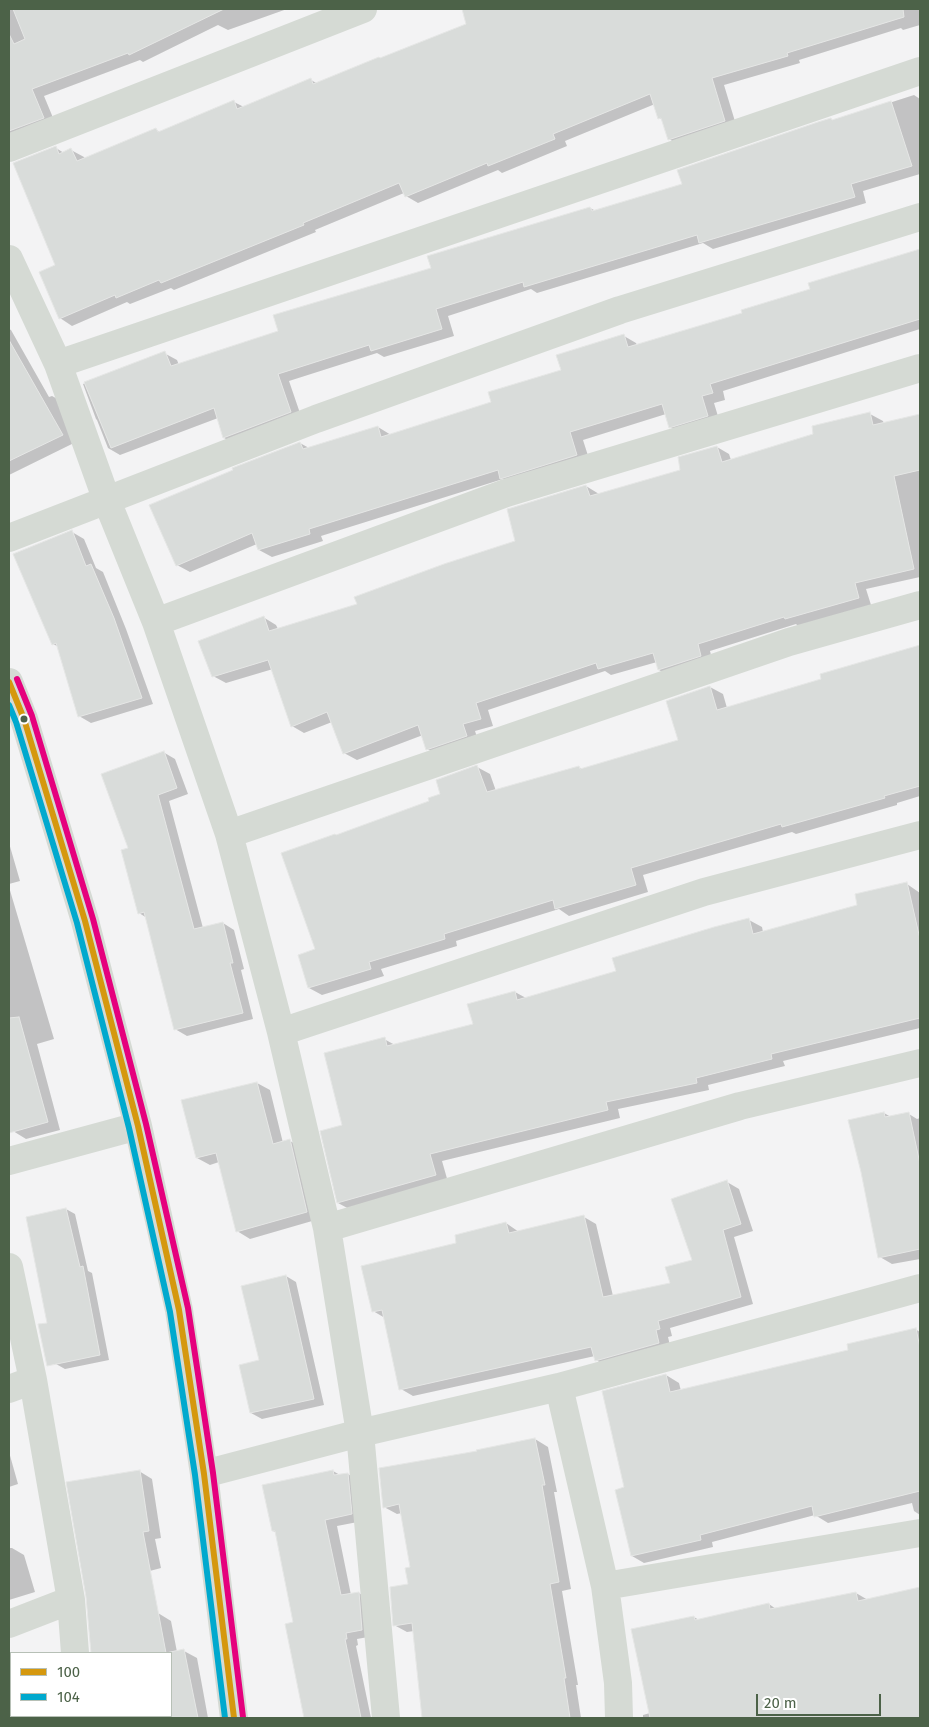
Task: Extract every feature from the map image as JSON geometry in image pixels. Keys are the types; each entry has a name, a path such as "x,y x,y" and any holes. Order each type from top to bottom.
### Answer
{"street":[{"path":"9,148 363,9"},
{"path":"58,364 920,71"},
{"path":"9,538 316,419 620,310 920,217"},
{"path":"9,259 58,364 107,501 156,622 229,834 281,1032 326,1228 360,1433 386,1718"},
{"path":"156,622 506,493 920,368"},
{"path":"229,834 789,642 920,605"},
{"path":"9,682 24,719 85,921 138,1126 179,1310 204,1474 234,1718"},
{"path":"281,1032 704,892 920,835"},
{"path":"326,1228 740,1106 920,1063"},
{"path":"9,1161 138,1126"},
{"path":"9,1267 21,1385 71,1600 75,1652"},
{"path":"204,1474 360,1433 559,1387 920,1288"},
{"path":"559,1387 605,1586 618,1683 619,1718"},
{"path":"605,1586 920,1533"},
{"path":"9,1624 71,1600"}],"building":[{"path":"13,9 224,9 129,55 128,53 32,89 44,118 9,131 9,34 14,44 25,39"},
{"path":"462,9 903,9 904,17 787,53 788,56 712,78 725,121 668,140 661,118 658,119 650,94 553,134 555,139 488,166 487,163 405,197 399,183 303,223 304,225 161,283 159,280 116,298 115,295 59,319 39,272 55,265 13,163 56,146 59,154 71,148 77,161 156,128 158,132 234,100 237,109 311,78 313,84 466,24"},
{"path":"891,101 912,166 851,184 855,197 699,243 697,235 524,287 523,282 436,309 442,329 371,351 369,345 278,374 291,412 223,438 214,408 111,448 84,382 165,351 171,366 278,331 273,315 431,268 427,256 590,207 592,211 682,184 677,170 818,122 831,118 832,120"},
{"path":"920,249 920,319 710,384 713,393 702,396 708,416 669,428 662,404 570,432 577,455 500,479 498,470 309,529 310,534 258,550 252,533 176,566 149,505 233,470 232,468 300,442 303,449 378,426 381,437 491,402 488,392 561,370 556,355 624,334 628,347 742,313 741,310 810,289 808,283"},
{"path":"9,340 63,435 9,461"},
{"path":"870,412 873,425 920,414 920,470 894,476 914,569 855,583 859,598 785,619 784,617 698,644 701,656 658,670 653,653 598,669 596,663 476,703 481,719 463,724 467,736 426,750 418,725 343,754 327,712 291,727 268,660 212,677 198,641 264,616 269,631 357,604 354,597 444,564 515,541 507,509 586,485 590,496 680,470 678,457 717,446 722,462 813,434 812,426"},
{"path":"72,530 86,566 91,564 114,618 142,698 78,717 56,643 52,645 13,554"},
{"path":"920,645 920,786 884,796 885,798 782,827 781,824 631,868 636,885 555,909 553,900 444,934 445,939 369,962 371,969 308,988 298,955 315,949 281,853 429,801 428,798 440,794 436,780 477,765 487,792 579,766 580,769 678,740 666,701 710,686 717,710 821,679 820,674"},
{"path":"164,751 177,788 158,795 194,929 223,922 233,963 230,963 243,1013 174,1030 144,912 138,914 121,850 128,848 101,774"},
{"path":"907,882 920,939 920,1018 771,1054 772,1059 696,1078 697,1083 606,1102 608,1110 430,1154 436,1175 337,1203 320,1131 342,1125 324,1053 385,1037 387,1046 473,1024 467,1004 515,991 517,1000 616,971 612,958 714,927 749,918 753,934 857,905 855,894"},
{"path":"19,1017 48,1122 9,1133 9,1018"},
{"path":"257,1082 273,1144 290,1139 307,1212 236,1232 216,1153 196,1158 181,1100"},
{"path":"884,1112 885,1117 909,1112 920,1164 920,1249 878,1258 861,1172 848,1120"},
{"path":"727,1180 741,1224 723,1230 741,1297 658,1321 660,1329 656,1330 659,1343 595,1361 591,1347 399,1390 382,1310 372,1312 361,1266 456,1243 455,1235 506,1222 509,1233 584,1215 603,1297 670,1283 665,1267 692,1260 671,1199"},
{"path":"66,1208 80,1267 83,1266 100,1355 47,1366 38,1324 47,1323 26,1217"},
{"path":"286,1275 314,1399 250,1413 239,1365 259,1360 241,1286"},
{"path":"916,1328 920,1348 920,1491 814,1517 812,1506 700,1535 701,1540 631,1556 615,1490 624,1487 602,1391 666,1374 670,1392 848,1350 847,1344"},
{"path":"535,1438 545,1485 542,1485 559,1582 550,1584 566,1678 564,1678 570,1718 422,1718 412,1623 393,1626 390,1587 408,1584 405,1568 410,1567 399,1504 383,1508 379,1468 477,1451"},
{"path":"140,1470 149,1531 143,1532 166,1652 91,1652 86,1597 66,1482"},
{"path":"333,1470 334,1475 348,1473 352,1514 325,1520 341,1595 359,1592 362,1630 346,1633 347,1639 345,1639 361,1718 304,1718 285,1624 293,1622 275,1531 272,1531 262,1485"},
{"path":"920,1587 920,1718 650,1718 631,1629 694,1616 695,1620 769,1603 770,1609 856,1592 858,1601"},
{"path":"184,1649 198,1718 116,1718 172,1717 170,1652"},
{"path":"9,1684 10,1717 18,1717 15,1718 9,1718"}],"transit line":[{"path":"17,679 32,716 93,919 146,1124 188,1308 213,1473 243,1717"},
{"name":"100","path":"9,682 24,719 85,921 138,1126 179,1310 204,1474 234,1718"},
{"name":"104","path":"9,705 16,722 77,923 129,1128 170,1312 195,1475 225,1718"}]}
